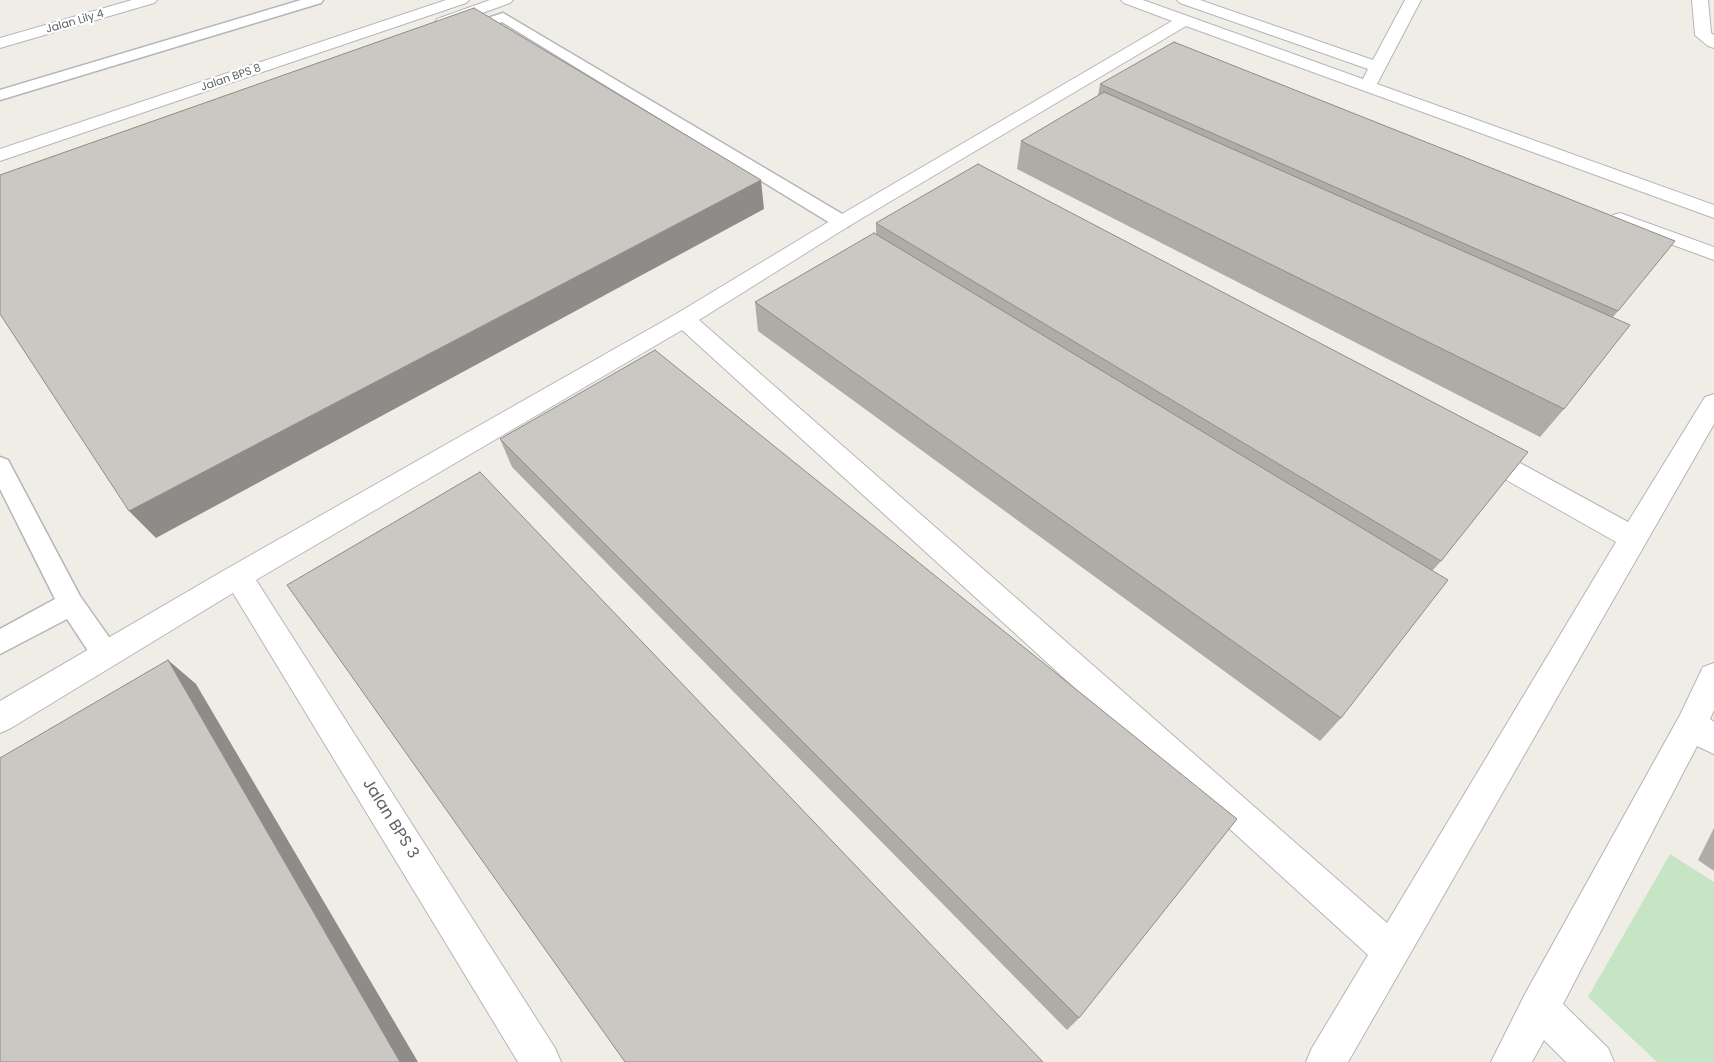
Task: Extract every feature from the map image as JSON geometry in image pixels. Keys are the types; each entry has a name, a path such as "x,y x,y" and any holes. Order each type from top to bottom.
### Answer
{"street":[{"name":"Jalan Lily 4","path":"0,43 149,0"},
{"name":"Jalan BPS 8","path":"0,155 461,0"},
{"path":"337,59 505,0"},
{"path":"1129,0 1184,10 1379,67"},
{"path":"1368,86 1413,0"},
{"path":"1700,0 1708,39"},
{"path":"66,8 72,22"},
{"path":"0,718 238,576 684,319 950,158 1155,46 1184,10"},
{"path":"1184,10 1368,86 1714,212"},
{"path":"950,158 976,172"},
{"path":"1602,213 1714,254"},
{"path":"684,319 1392,952"},
{"path":"1326,1062 1392,952 1632,538 1714,403"},
{"path":"1460,442 1632,538"},
{"name":"Jalan BPS 3","path":"238,576 542,1062"},
{"path":"1510,1062 1539,1008 1703,732 1714,677"},
{"path":"1539,1008 1594,1062"}],"lane":[{"path":"0,95 316,0"},
{"path":"447,37 503,17 842,222"},
{"path":"0,466 72,604 106,655"},
{"path":"0,642 72,604"}],"green space":[{"path":"1670,854 1714,882 1714,1062 1657,1062 1588,997"}],"building":[{"path":"474,8 761,180 129,511 0,314 0,175"},
{"path":"1174,42 1675,241 1618,311 1100,84"},
{"path":"1104,92 1630,325 1564,409 1021,141"},
{"path":"978,164 1528,452 1441,561 876,223"},
{"path":"874,233 1448,580 1341,718 755,302"},
{"path":"655,350 1237,819 1079,1018 500,439"},
{"path":"480,472 1043,1062 625,1062 287,585"},
{"path":"168,660 400,1062 0,1062 0,758"}]}
